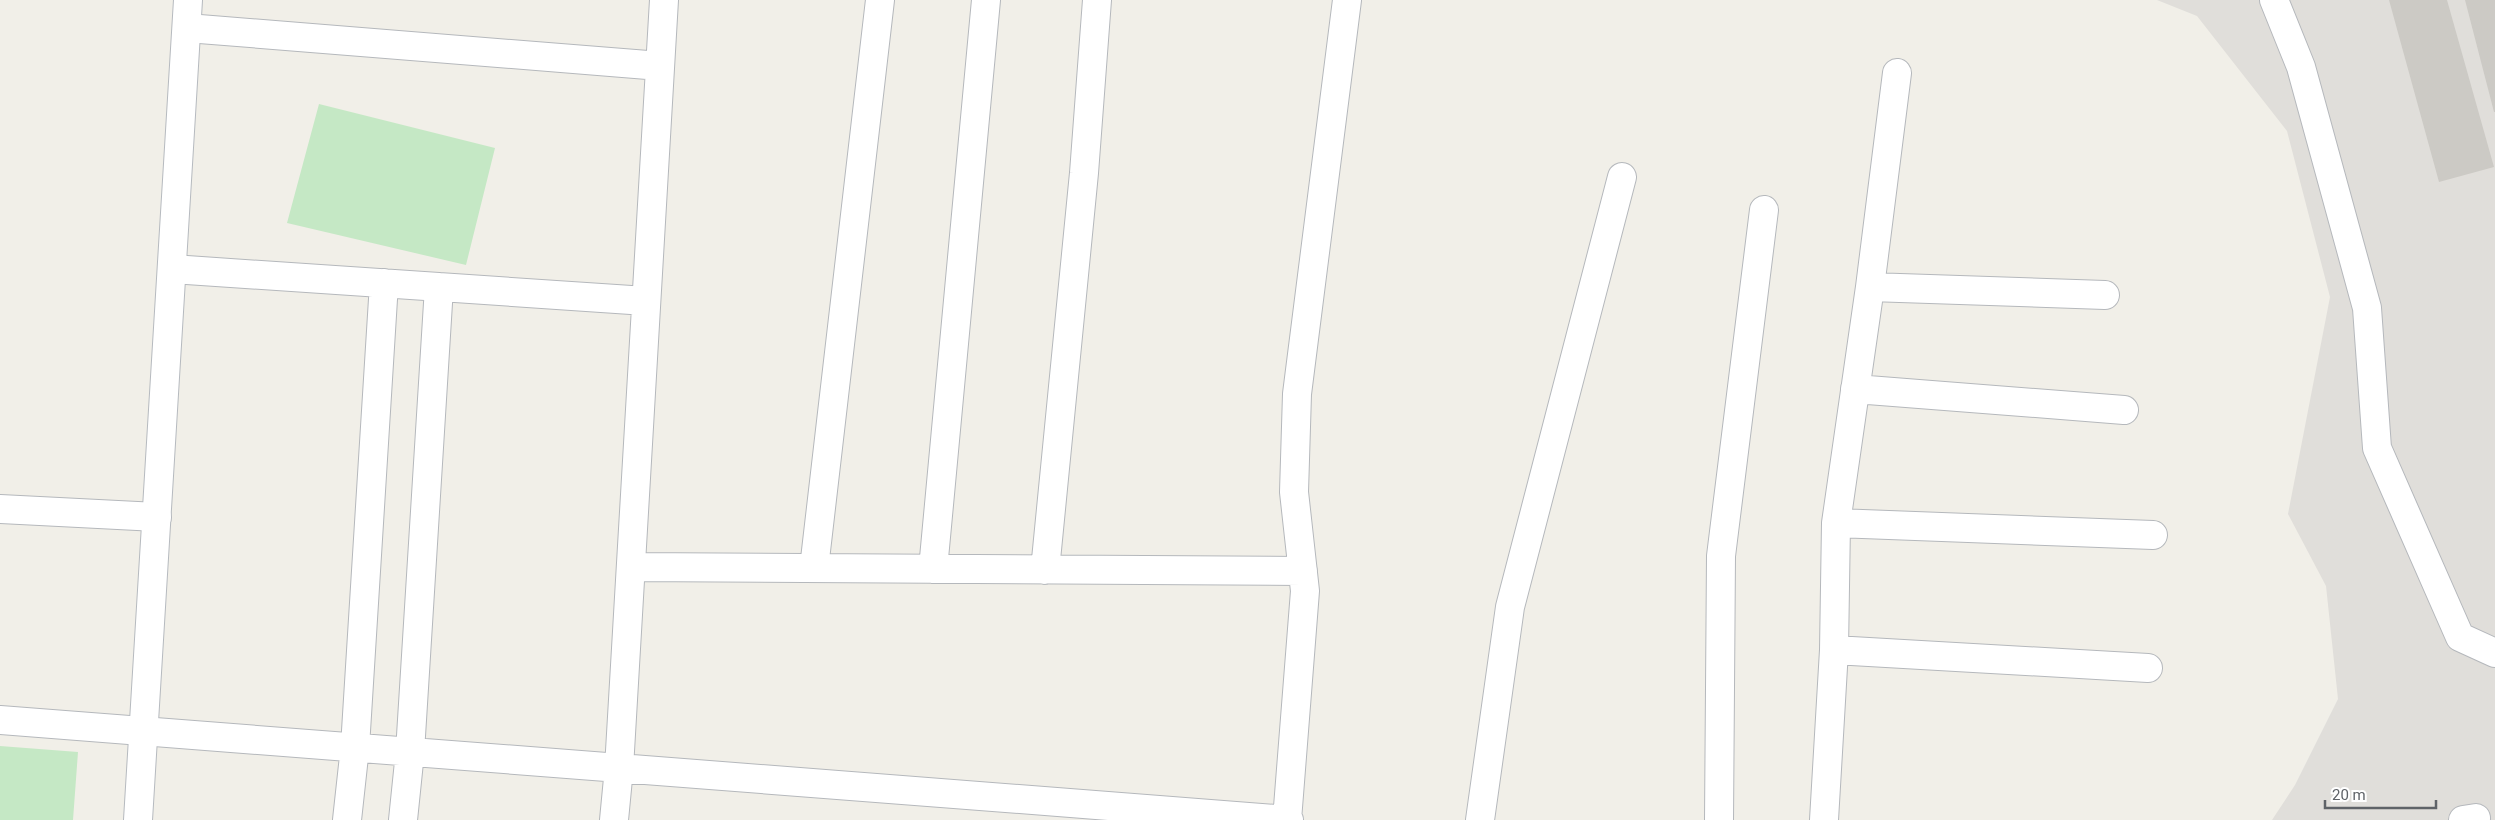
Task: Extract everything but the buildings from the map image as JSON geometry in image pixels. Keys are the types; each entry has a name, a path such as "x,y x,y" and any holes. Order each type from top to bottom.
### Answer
{"street":[{"path":"138,820 188,0"},
{"path":"614,820 619,768 664,0"},
{"path":"814,568 880,0"},
{"path":"933,569 986,0"},
{"path":"1045,570 1084,174 1097,0"},
{"path":"0,720 1288,820 1305,591 1294,492 1298,394 1346,0"},
{"path":"2274,0 2301,67 2367,308 2377,448 2460,637 2495,653"},
{"path":"186,28 660,66"},
{"path":"1824,820 1834,650 1836,522 1870,287 1896,73"},
{"path":"1480,820 1510,607 1622,177"},
{"path":"1719,820 1721,556 1764,210"},
{"path":"172,269 646,301"},
{"path":"347,820 355,747 384,283"},
{"path":"403,820 410,752 439,287"},
{"path":"1870,287 2105,295"},
{"path":"1855,389 2124,410"},
{"path":"0,509 157,517"},
{"path":"1836,522 2153,535"},
{"path":"631,567 1303,572"},
{"path":"1834,650 2148,668"}],"shaded area":[{"path":"2157,0 2495,0 2495,820 2272,820 2295,785 2338,699 2326,586 2288,514 2330,297 2287,131 2197,16"}],"green space":[{"path":"319,104 495,148 466,265 287,223"},
{"path":"0,746 78,752 73,820 0,820"}]}
